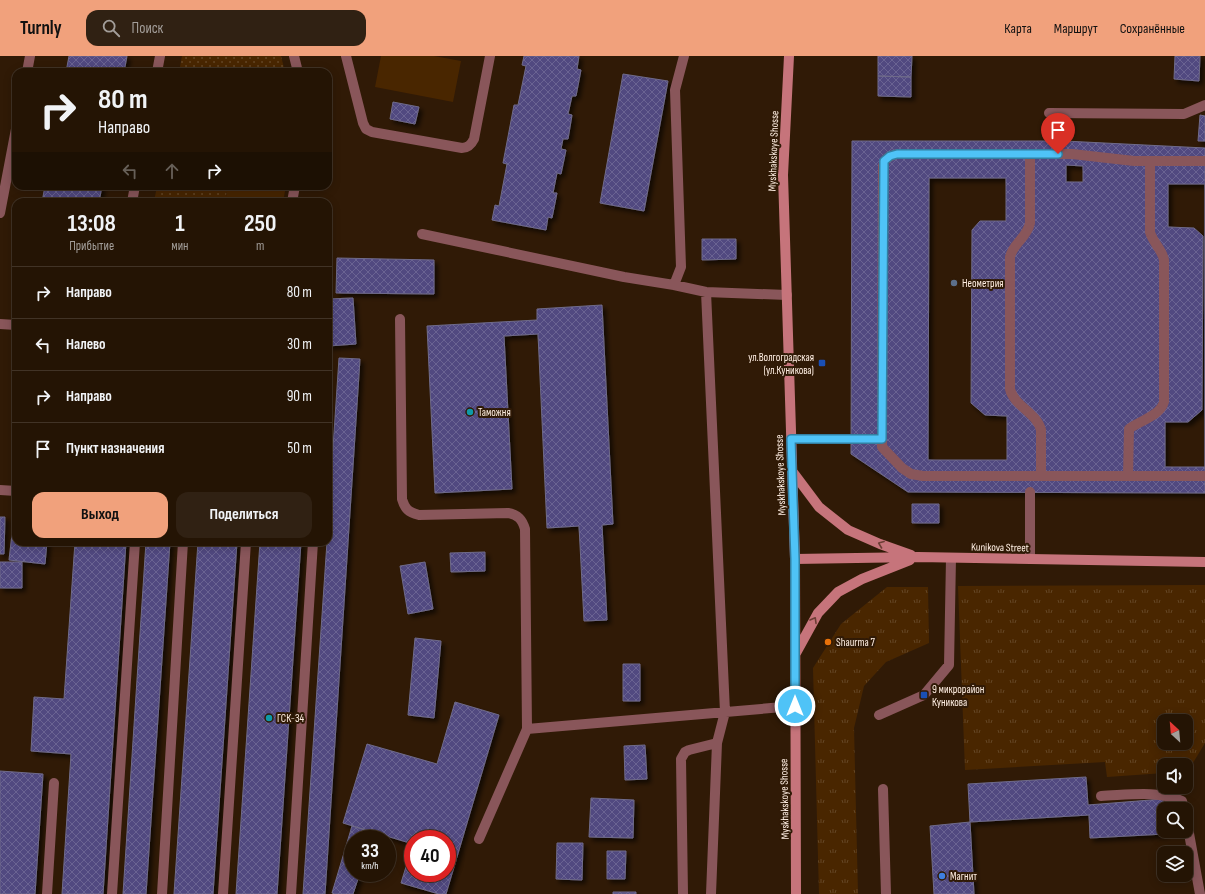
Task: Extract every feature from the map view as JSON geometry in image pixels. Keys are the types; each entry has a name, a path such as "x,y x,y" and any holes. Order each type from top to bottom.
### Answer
{"street":[{"name":"Myskhakskoye Shosse","path":"789,56 783,175 795,559 796,894"},
{"path":"792,471 819,507 848,530 880,544 918,557"},
{"path":"795,654 818,613 838,592 862,579 918,557"},
{"name":"Kunikova Street","path":"795,559 918,557 1205,562"}],"lane":[{"path":"28,68 30,56"},
{"path":"158,68 160,56"},
{"path":"294,56 297,68"},
{"path":"346,56 366,129 372,132 466,148 471,145 474,140 490,56"},
{"path":"674,285 680,267 675,90 684,56"},
{"path":"1049,113 1184,114 1205,105"},
{"path":"0,213 12,150"},
{"path":"1205,161 1134,161 1072,154 897,154 890,156 884,161 882,439 882,447 902,468 911,474 923,476 1205,476"},
{"path":"1030,154 1030,223 1028,231 1012,250 1010,257 1010,389 1013,396 1036,420 1041,430 1041,476"},
{"path":"1128,476 1129,430 1134,425 1162,408 1164,402 1164,260 1163,254 1155,244 1150,232 1150,161"},
{"path":"422,234 624,277 706,292 787,295"},
{"path":"706,292 726,712 717,744 711,894"},
{"path":"400,319 402,498 404,507 410,513 419,515 508,513 516,515 523,521 525,529 527,729 479,839"},
{"path":"0,324 12,325"},
{"path":"791,439 882,439"},
{"path":"0,490 12,491"},
{"path":"1030,492 1030,559"},
{"path":"112,894 135,546"},
{"path":"162,894 183,546"},
{"path":"223,894 246,546"},
{"path":"291,894 313,546"},
{"path":"879,715 924,695 950,665 951,558"},
{"path":"527,729 795,706"},
{"path":"683,894 681,759 685,752 689,750 717,744"},
{"path":"47,894 54,783"},
{"path":"883,789 886,894"},
{"path":"1101,796 1160,795 1172,797 1182,802"},
{"path":"1190,838 1200,894"}],"green space":[{"path":"182,56 281,56 284,68 180,68"},
{"path":"381,56 434,56 461,61 453,102 375,87"},
{"path":"156,190 227,190 226,198 155,198"},
{"path":"227,190 285,190 284,198 226,198"},
{"path":"1205,585 1205,743 1193,763 1193,758 1157,758 1157,773 1107,777 1105,762 965,770 958,586"},
{"path":"887,587 928,587 929,643 886,662 864,686 854,728 858,894 819,894 813,668 841,624"}],"building":[{"path":"69,56 127,56 125,68 67,68"},
{"path":"524,56 579,56 577,69 581,70 576,96 572,96 568,114 572,115 568,139 563,139 561,149 566,150 561,174 557,173 553,193 557,193 552,218 548,217 546,230 492,220 495,205 499,206 507,164 503,163 514,105 518,105 526,66 522,65"},
{"path":"878,56 912,56 911,77 878,76"},
{"path":"1175,56 1200,56 1199,81 1174,79"},
{"path":"623,74 668,81 644,211 600,203"},
{"path":"878,76 911,77 911,97 878,96"},
{"path":"393,102 419,107 415,124 390,119"},
{"path":"1200,115 1205,116 1205,141 1198,141"},
{"path":"852,141 1064,141 1205,148 1205,493 908,492 851,454"},
{"path":"1066,165 1083,166 1083,182 1066,182"},
{"path":"929,178 1006,178 1006,221 980,221 972,230 971,403 985,415 1007,416 1007,460 928,460"},
{"path":"1168,184 1205,184 1205,467 1165,467 1165,422 1188,422 1202,410 1203,236 1194,228 1168,227"},
{"path":"44,190 101,190 100,198 43,198"},
{"path":"702,239 736,239 736,259 702,260"},
{"path":"337,258 434,260 434,294 336,293"},
{"path":"353,298 356,344 332,346 332,299"},
{"name":"Таможня","path":"602,305 613,524 602,525 607,620 584,621 579,526 547,528 538,334 504,336 512,489 435,493 427,326 537,320 537,309"},
{"path":"339,358 360,359 325,894 303,894 327,546 332,546 332,463"},
{"path":"912,504 939,504 939,523 912,523"},
{"path":"0,517 5,517 4,554 0,554"},
{"path":"12,534 12,546 47,546 45,564 9,560"},
{"path":"75,546 126,546 103,894 62,894 71,754 31,751 34,697 64,699"},
{"path":"146,546 170,546 146,894 123,894"},
{"path":"198,546 237,546 213,894 174,894"},
{"name":"ГСК-34","path":"260,546 301,546 277,894 236,894"},
{"path":"485,552 485,571 451,572 450,553"},
{"path":"0,562 22,562 22,588 0,588"},
{"path":"425,562 433,609 408,614 400,566"},
{"path":"415,638 441,641 434,718 408,715"},
{"path":"623,664 640,664 640,701 623,701"},
{"path":"455,702 499,715 456,860 456,830 404,830 404,841 396,839 396,830 366,830 343,823 367,744 437,764"},
{"path":"645,745 647,779 625,780 624,746"},
{"path":"0,771 43,774 35,894 0,894"},
{"path":"1086,777 1088,805 1163,799 1163,802 1157,802 1157,834 1090,838 1089,815 970,822 968,784"},
{"path":"591,798 634,800 633,838 589,837"},
{"path":"970,822 974,894 934,894 930,826"},
{"path":"352,826 365,830 351,830"},
{"path":"557,843 583,843 582,880 556,879"},
{"path":"607,851 626,851 625,879 607,879"},
{"path":"344,853 344,882 357,882 353,894 332,893"},
{"path":"404,873 404,882 450,882 446,894 439,894 401,883"},
{"path":"613,892 636,892 636,894 613,894"}],"place":[{"name":"Неометрия","path":"954,283"},
{"name":"ул.Волгоградская (ул.Куникова)","path":"822,363"},
{"name":"Таможня","path":"470,412"},
{"name":"Shaurma 7","path":"828,642"},
{"name":"9 микрорайон Куникова","path":"924,695"},
{"name":"ГСК-34","path":"269,718"},
{"name":"Магнит","path":"942,876"}],"route":[{"path":"795,706 795,559 791,439 882,439 884,161 890,156 897,154 1058,154"}]}
